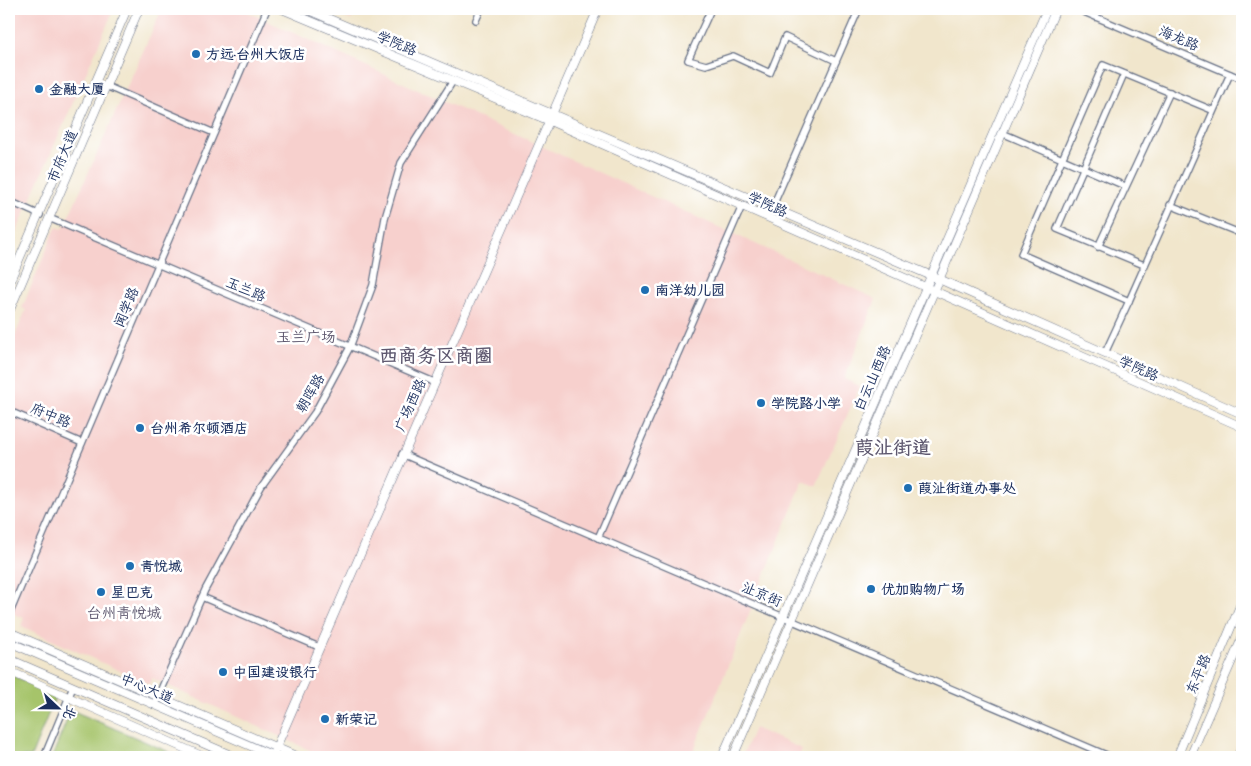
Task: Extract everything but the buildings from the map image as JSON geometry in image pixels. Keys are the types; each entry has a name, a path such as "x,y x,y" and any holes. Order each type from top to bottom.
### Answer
{"main road":[{"name":"市府大道","path":"9,283 40,215 127,9"},
{"name":"市府大道","path":"9,312 139,9"},
{"name":"学院路","path":"282,9 453,80 552,117 742,206 1242,427"},
{"name":"学院路","path":"306,9 552,117 939,279 1242,414"},
{"name":"广场西路","path":"274,754 402,454 598,9"},
{"name":"白云山西路","path":"722,757 1047,9"},
{"name":"白云山西路","path":"733,757 1056,9"},
{"name":"东平路","path":"1177,757 1242,601"},
{"path":"9,632 157,696 274,754 298,757"},
{"name":"中心大道","path":"9,642 274,754"},
{"name":"东平路","path":"1190,757 1241,643"},
{"name":"中心大道","path":"9,659 235,757"},
{"path":"9,671 204,757"}],"street":[{"name":"闻学路","path":"9,615 267,9"},
{"path":"476,20 481,9"},
{"path":"711,9 688,60 706,65 733,56 770,73 785,37 836,61"},
{"path":"772,208 859,9"},
{"name":"海龙路","path":"1077,9 1242,79"},
{"path":"1129,301 1021,254 1103,65 1212,110"},
{"path":"1124,74 1057,229 1144,265"},
{"path":"1106,353 1212,110 1230,74"},
{"name":"朝晖路","path":"154,704 202,597 261,487 315,412 350,347 373,285 386,218 401,163 453,80"},
{"path":"106,86 214,133"},
{"path":"1098,247 1170,92"},
{"path":"1002,133 1125,186"},
{"path":"9,202 40,215"},
{"path":"1170,205 1242,234"},
{"path":"598,538 742,206"},
{"name":"玉兰路","path":"49,218 434,382"},
{"name":"府中路","path":"9,411 82,443"},
{"name":"沚京街","path":"402,454 1111,757"},
{"path":"202,597 319,647"},
{"path":"44,757 73,687"},
{"path":"1237,757 1242,746"}],"shaded area":[{"path":"9,9 114,9 9,249"},
{"path":"162,9 241,9 876,299 844,379 860,386 816,486 803,481 691,757 325,757 152,678 149,684 21,626 24,618 9,612 9,349 26,310 22,308 56,227 63,229"},
{"path":"325,9 356,9 351,20"},
{"path":"754,728 802,749 799,757 742,757"}],"green space":[{"path":"9,674 56,695 31,757 9,757"},
{"path":"71,710 181,757 52,757"}],"place":[{"name":"方远·台州大饭店","path":"196,54"},
{"name":"金融大厦","path":"39,89"},
{"name":"南洋幼儿园","path":"645,290"},
{"name":"学院路小学","path":"761,403"},
{"name":"台州希尔顿酒店","path":"140,428"},
{"name":"葭沚街道办事处","path":"908,488"},
{"name":"青悦城","path":"130,566"},
{"name":"优加购物广场","path":"871,589"},
{"name":"星巴克","path":"101,592"},
{"name":"中国建设银行","path":"223,672"},
{"name":"新荣记","path":"325,719"}],"district":[{"name":"玉兰广场","path":"306,337"},
{"name":"西商务区商圈","path":"436,355"},
{"name":"葭沚街道","path":"893,447"},
{"name":"台州青悦城","path":"124,613"}]}
